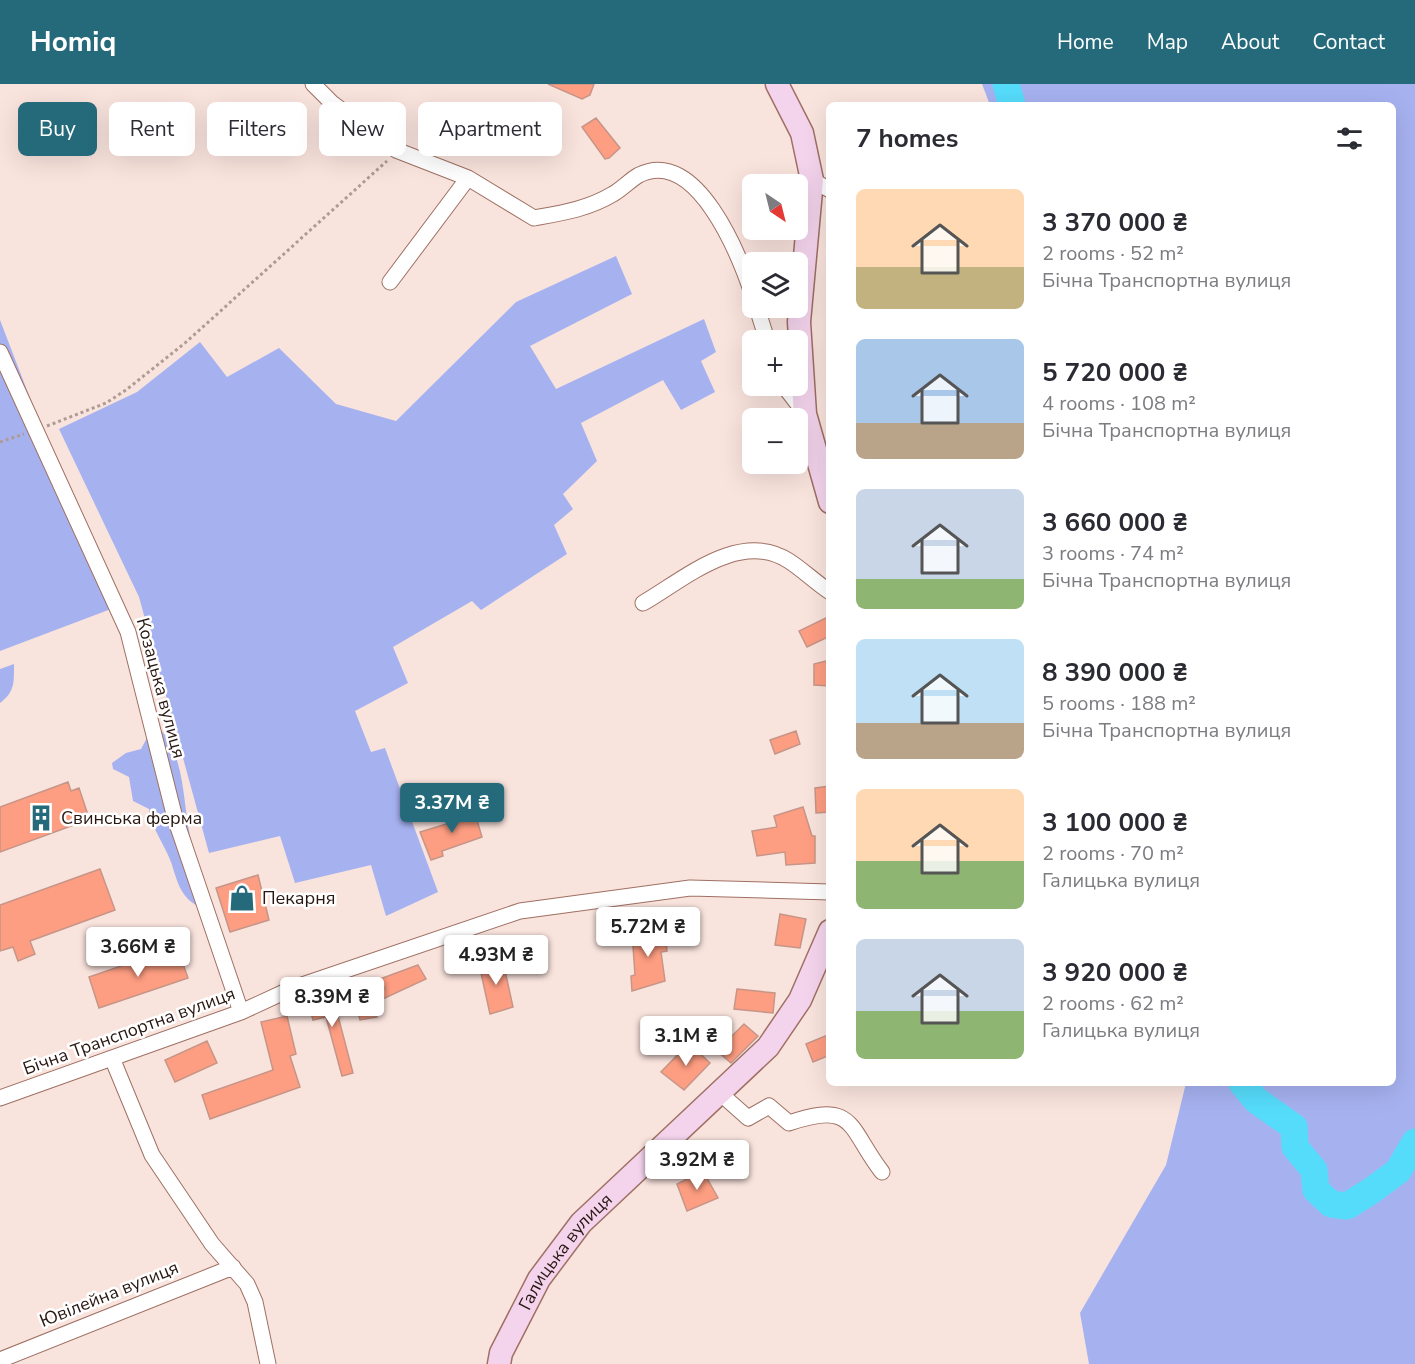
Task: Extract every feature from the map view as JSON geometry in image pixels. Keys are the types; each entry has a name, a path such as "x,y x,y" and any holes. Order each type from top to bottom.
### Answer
{"main road":[{"path":"777,84 802,133 821,185 799,322 805,408"},
{"path":"808,425 826,488"},
{"name":"Галицька вулиця","path":"500,1364 501,1353 538,1279 581,1223 664,1143 721,1094 768,1047 800,1000 826,940"}],"street":[{"path":"313,84 331,102"},
{"path":"406,154 468,178 534,218 581,209 613,195 640,175 661,171 683,179 704,196 742,263"},
{"path":"390,282 468,178"},
{"name":"Козацька вулиця","path":"0,352 128,632 175,818 241,1012"},
{"path":"643,603 717,559 754,552 772,554 789,561 826,589"},
{"name":"Бічна Транспортна вулиця","path":"0,1098 241,1012 293,987 520,911 690,888 826,892"},
{"path":"112,1058 152,1155 212,1244 247,1284 255,1302 268,1364"},
{"path":"721,1094 748,1118 769,1106 789,1122 805,1117 835,1114 855,1126 867,1152 882,1172"},
{"name":"Ювілейна вулиця","path":"0,1359 233,1267"}],"path":[{"path":"0,442 106,403 126,390 185,343 325,215 377,172 391,156"}],"shaded area":[{"path":"982,84 1415,84 1415,1364 1089,1364 1080,1313 1166,1165 1185,1086 1396,1086 1396,102 989,102"},
{"path":"616,256 632,294 530,346 556,389 704,319 716,352 701,361 715,392 681,410 663,380 581,423 597,461 563,494 573,509 554,525 567,554 481,610 472,601 393,647 408,683 355,711 371,752 385,748 438,892 386,916 371,865 295,883 280,836 209,853 139,597 59,429 137,392 200,342 227,377 279,348 336,404 396,421 516,302"},
{"path":"0,320 111,609 0,651"},
{"path":"14,664 13,686 9,695 0,703 0,669"},
{"path":"160,729 175,754 192,844 209,893 198,906 183,893 149,809 133,801 129,777 113,769 112,763 126,753 141,749 149,734"}],"building":[{"path":"548,84 594,84 590,95 582,99"},
{"path":"596,118 620,148 609,158 605,159 582,127"},
{"path":"826,618 826,638 807,647 799,631"},
{"path":"826,661 826,686 814,685 814,664"},
{"path":"796,731 800,744 775,754 770,740"},
{"name":"Свинська ферма","path":"68,782 71,791 79,788 87,812 80,814 82,822 0,852 0,807"},
{"path":"826,787 826,812 816,813 815,788"},
{"path":"803,807 812,836 815,836 815,863 786,865 785,852 757,856 752,831 777,827 774,816"},
{"path":"474,810 482,837 442,851 443,856 431,860 420,832 453,822 452,818"},
{"path":"100,869 115,910 30,941 35,954 18,961 13,947 0,951 0,905"},
{"name":"Пекарня","path":"258,875 269,920 230,932 216,888"},
{"path":"780,914 806,919 800,948 775,945"},
{"path":"665,928 667,951 661,952 665,981 632,991 631,976 635,975 632,932"},
{"path":"177,947 188,978 99,1008 89,977"},
{"path":"502,957 513,1007 490,1014 479,964"},
{"path":"418,965 426,979 374,1003 377,1017 360,1020 354,995 385,989 380,979"},
{"path":"737,989 775,993 773,1013 734,1009"},
{"path":"332,993 353,1073 342,1076 326,1017 313,1020 307,1000"},
{"path":"287,1016 296,1054 290,1056 300,1087 210,1119 202,1095 273,1070 261,1022"},
{"path":"744,1024 758,1036 731,1063 717,1051"},
{"path":"826,1036 826,1057 813,1062 806,1044"},
{"path":"207,1041 217,1063 175,1082 165,1060"},
{"path":"689,1043 710,1063 684,1090 661,1072"},
{"path":"703,1171 718,1198 687,1211 677,1184"}],"waterway":[{"path":"1006,84 1011,102"},
{"path":"1244,1086 1256,1100 1294,1127 1295,1147 1314,1170 1316,1190 1331,1204 1347,1206 1371,1191 1398,1171 1415,1142"}],"place":[{"name":"Свинська ферма","path":"41,818"},
{"name":"Пекарня","path":"242,898"}]}
